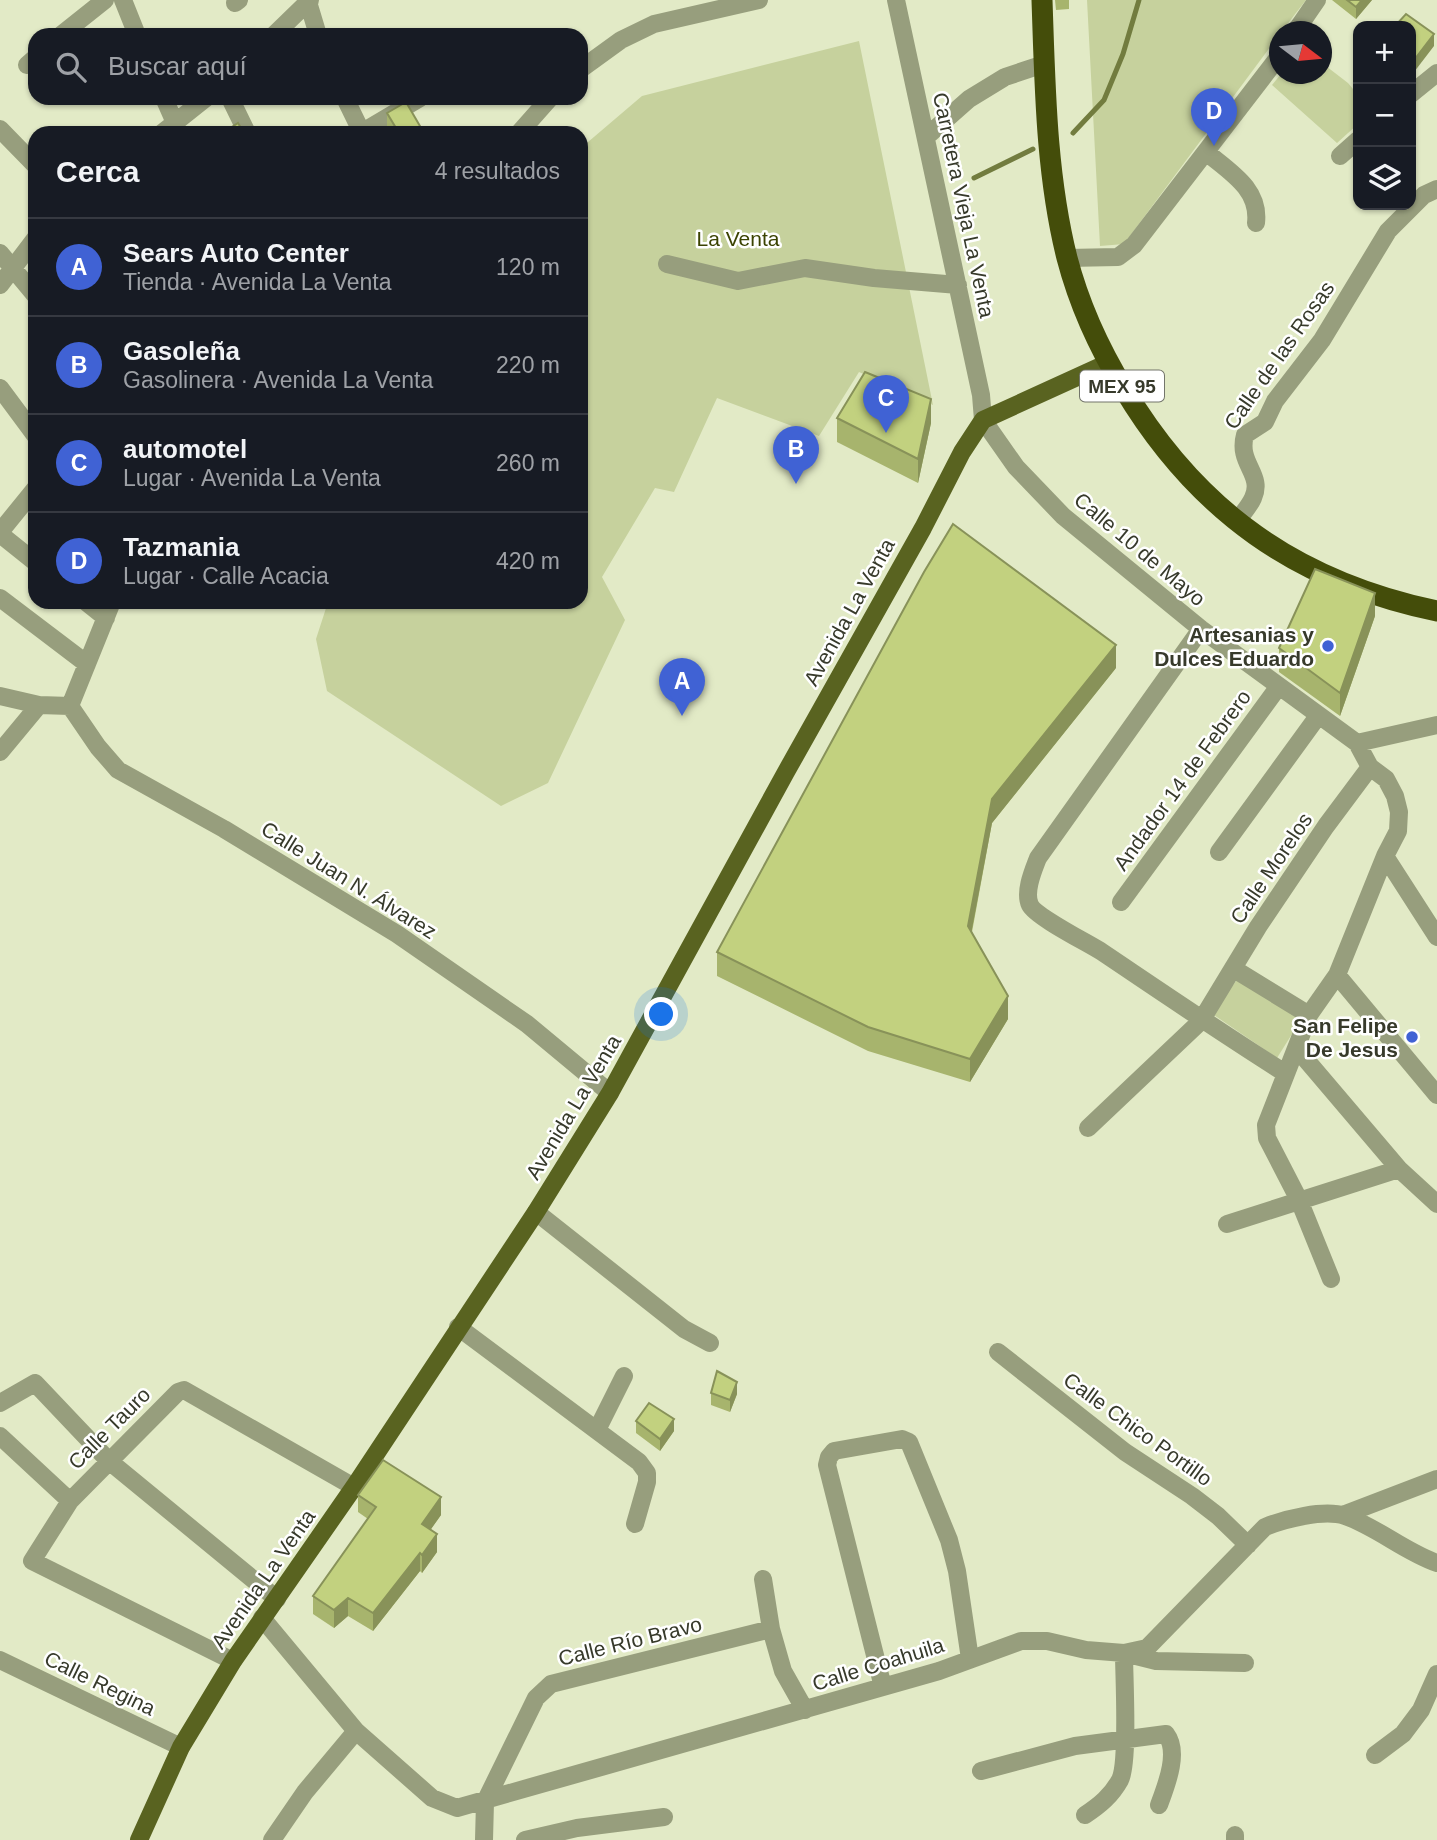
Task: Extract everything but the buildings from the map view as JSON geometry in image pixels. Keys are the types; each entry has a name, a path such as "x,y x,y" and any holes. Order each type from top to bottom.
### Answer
{"highway":[{"name":"MEX 95","path":"1042,0 1052,183 1067,258 1081,305 1108,363 1142,418 1175,463 1210,499 1237,521 1319,573 1366,593 1437,611"}],"main road":[{"path":"983,420 1108,363"},
{"name":"Avenida La Venta","path":"139,1840 181,1747 233,1661 354,1487 536,1213 610,1093 792,760 923,528 962,452 983,420"}],"street":[{"path":"70,28 105,0"},
{"path":"123,0 134,28"},
{"path":"588,64 621,40 654,24 759,0"},
{"name":"Carretera Vieja La Venta","path":"896,0 981,394 983,420"},
{"path":"1303,21 1317,0"},
{"path":"281,28 309,1 316,28"},
{"path":"926,137 969,99 1005,77 1044,64"},
{"path":"1067,258 1118,257 1134,246 1269,68"},
{"path":"1416,90 1437,73"},
{"path":"165,105 169,126"},
{"path":"171,126 197,105"},
{"path":"233,105 244,126"},
{"path":"348,105 358,126"},
{"path":"373,126 408,105"},
{"path":"525,126 544,105"},
{"path":"0,129 28,158"},
{"path":"1340,156 1353,144"},
{"path":"1206,152 1245,185 1254,197 1256,223"},
{"name":"Calle de las Rosas","path":"1237,521 1255,495 1256,479 1245,462 1241,448 1245,435 1265,422 1275,401 1322,340 1388,231 1424,194 1437,189"},
{"path":"0,285 28,249"},
{"path":"0,253 28,286"},
{"path":"667,264 738,281 805,268 874,278 958,285"},
{"path":"0,388 28,426"},
{"name":"Calle 10 de Mayo","path":"983,420 1016,467 1063,516 1201,629 1357,743"},
{"path":"28,498 0,533 28,556"},
{"path":"0,598 87,664"},
{"path":"0,696 39,705 69,706 109,610"},
{"path":"1201,629 1038,858 1030,881 1029,900 1031,906 1040,914 1200,1021 1285,1073"},
{"name":"Andador 14 de Febrero","path":"1121,902 1279,686"},
{"path":"0,751 39,705"},
{"name":"Calle Juan N. Álvarez","path":"69,706 118,770 224,829 397,934 527,1024 610,1093"},
{"path":"1219,852 1318,716"},
{"path":"1331,1279 1299,1200 1267,1138 1266,1125 1310,1015 1336,975 1398,831 1399,812 1395,796 1386,779 1370,767 1357,743 1437,725"},
{"name":"Calle Morelos","path":"1088,1128 1200,1021 1258,927 1326,826 1370,767"},
{"path":"1385,856 1437,937"},
{"path":"1234,969 1310,1015"},
{"path":"1336,975 1437,1095"},
{"path":"1297,1049 1399,1169 1437,1203"},
{"path":"1227,1224 1399,1169"},
{"path":"536,1213 684,1329 710,1343"},
{"path":"458,1327 639,1462 647,1473 647,1482 635,1524"},
{"name":"Calle Chico Portillo","path":"998,1352 1125,1452 1218,1516 1248,1545"},
{"path":"597,1430 624,1376"},
{"path":"0,1403 35,1383 109,1461 277,1599"},
{"name":"Calle Tauro","path":"233,1661 32,1561 70,1501 178,1392 184,1390 354,1487"},
{"path":"0,1436 70,1501"},
{"path":"883,1687 827,1465 834,1451 902,1439 909,1442 949,1540 957,1571 970,1659"},
{"path":"1343,1515 1437,1479"},
{"name":"Calle Coahuila","path":"485,1802 883,1687 1021,1641 1047,1641 1086,1650 1124,1653 1147,1648 1265,1527 1282,1520 1315,1515 1343,1515"},
{"path":"1343,1515 1437,1563"},
{"path":"763,1579 771,1629 783,1671 805,1710"},
{"path":"262,1618 356,1731 432,1798 457,1808 485,1802 484,1840"},
{"name":"Calle Río Bravo","path":"485,1802 536,1698 551,1684 771,1629"},
{"path":"1085,1815 1105,1801 1121,1777 1125,1740 1124,1653 1156,1661 1245,1663"},
{"name":"Calle Regina","path":"0,1660 181,1747"},
{"path":"1375,1755 1404,1734 1421,1710 1437,1674"},
{"path":"272,1840 305,1792 356,1731"},
{"path":"981,1771 1075,1746 1166,1734 1170,1740 1171,1771 1159,1805"},
{"path":"525,1840 664,1818"}],"green space":[{"path":"1087,0 1306,0 1290,21 1269,21 1269,48 1124,244 1100,246"},
{"name":"La Venta","path":"859,41 933,405 859,372 819,436 717,398 674,492 655,488 602,577 625,620 548,783 501,806 327,691 316,639 326,609 588,609 588,142 642,96"},
{"path":"1332,71 1353,89 1353,129 1337,143 1272,85 1332,84"},
{"path":"1237,980 1302,1018 1277,1058 1211,1013"}],"waterway":[{"path":"1073,133 1104,100 1123,54 1139,0"},
{"path":"974,178 1033,149"}],"place":[{"name":"Tazmania","path":"1214,146"},
{"name":"automotel","path":"886,433"},
{"name":"Gasoleña","path":"796,484"},
{"name":"Artesanias y Dulces Eduardo","path":"1328,646"},
{"name":"Sears Auto Center","path":"682,716"},
{"name":"San Felipe De Jesus","path":"1412,1037"}]}
